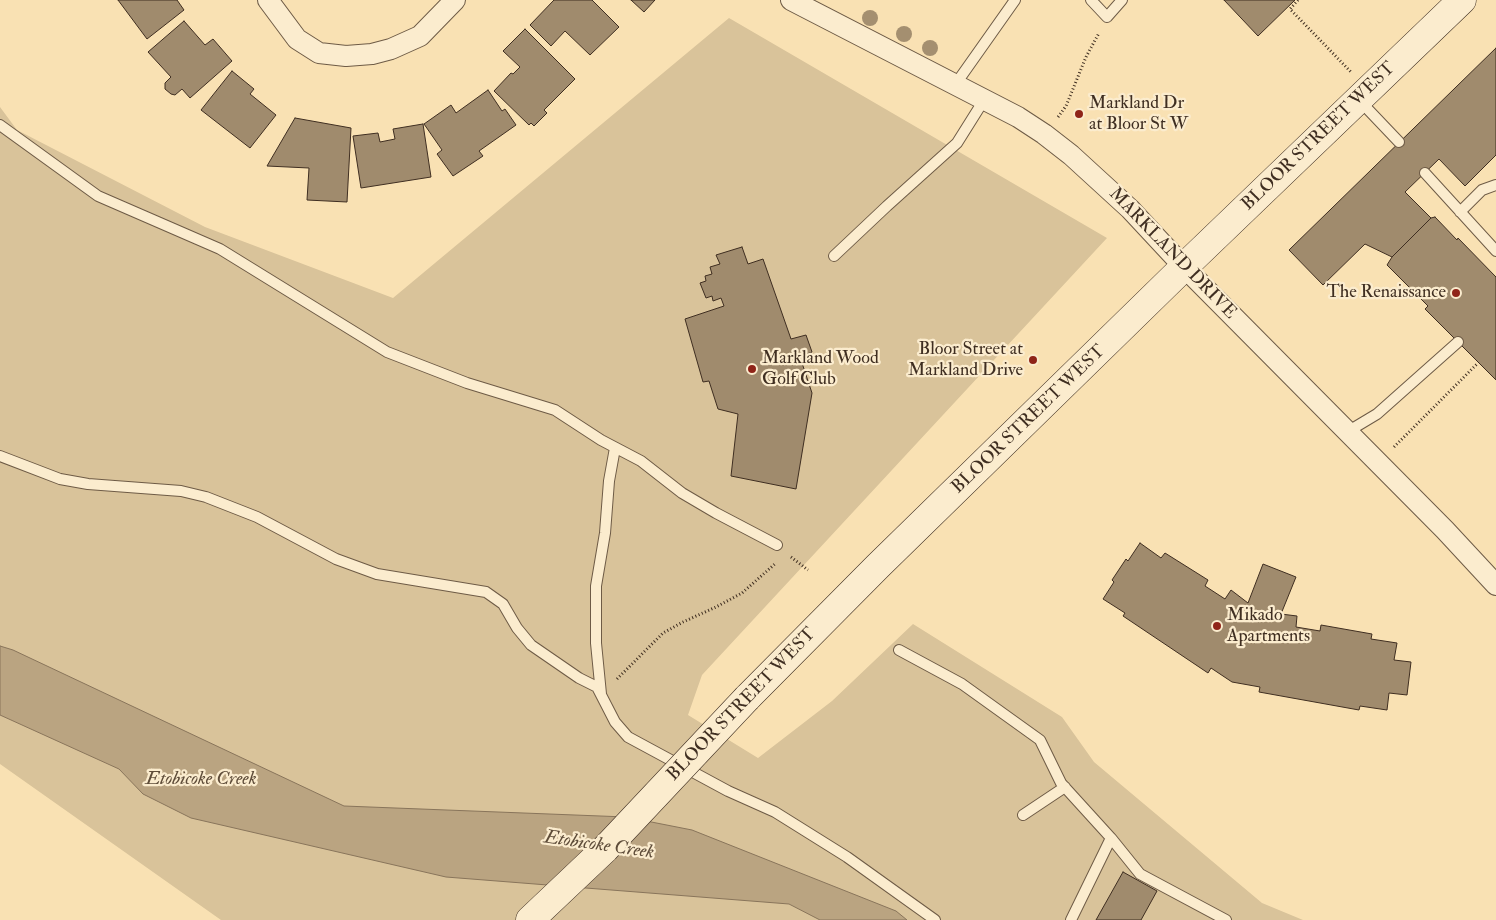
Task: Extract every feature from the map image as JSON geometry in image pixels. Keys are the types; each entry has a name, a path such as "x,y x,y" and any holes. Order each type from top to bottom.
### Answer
{"main road":[{"name":"BLOOR STREET WEST","path":"530,920 605,848 747,698 878,566 1184,267 1462,0"}],"street":[{"path":"268,0 297,39 319,53 346,56 372,54 391,49 420,36 455,0"},
{"name":"MARKLAND DRIVE","path":"791,0 1018,117 1044,134 1100,180 1445,530 1496,585"}],"lane":[{"path":"955,85 1015,0"},
{"path":"1091,0 1107,17 1122,0"},
{"path":"1364,95 1400,142"},
{"path":"834,256 957,143 984,100"},
{"path":"0,126 98,196 220,249 387,352 467,383 555,410 601,440 641,461 682,493 777,545"},
{"path":"1425,173 1496,251"},
{"path":"1460,212 1482,190 1496,185"},
{"path":"1347,432 1377,414 1458,342"},
{"path":"601,695 596,643 596,586 605,533 609,481 615,448"},
{"path":"0,456 60,479 88,484 181,491 206,497 257,517 336,560 377,574 486,592 503,604 517,628 532,645 579,678 597,687 615,722 628,737 728,791 776,812 847,858 935,920"},
{"path":"899,650 962,684 1040,740 1061,784 1111,838 1140,874 1226,920"},
{"path":"1023,815 1065,787"},
{"path":"1070,920 1111,838"}],"path":[{"path":"1298,0 1290,8 1364,95"},
{"path":"1044,134 1066,106 1086,57 1107,17"},
{"path":"1378,463 1477,364"},
{"path":"601,695 663,633 742,594 780,559"}],"shaded area":[{"name":"Markland Wood Golf Club","path":"729,18 1107,238 702,675 688,715 758,758 832,701 913,624 1062,717 1094,762 1262,903 1303,920 221,920 0,764 0,107 17,130 205,227 393,298"}],"water":[{"name":"Etobicoke Creek","path":"0,646 13,650 344,806 626,817 692,830 896,911 907,920 820,920 789,904 446,877 191,818 143,794 119,769 0,715"}],"building":[{"path":"118,0 177,0 184,10 147,39"},
{"path":"554,0 592,0 619,27 590,55 565,31 551,46 530,25"},
{"path":"631,0 655,0 644,12"},
{"path":"1224,0 1295,0 1258,36"},
{"path":"184,21 205,45 213,39 232,61 190,98 182,89 175,95 165,89 165,83 171,77 148,52"},
{"path":"525,29 575,79 544,110 547,113 534,126 531,123 529,125 494,91 511,73 513,74 520,67 503,51"},
{"path":"1496,48 1496,155 1465,186 1439,159 1405,192 1431,218 1392,257 1365,244 1323,285 1289,250"},
{"path":"232,71 254,89 250,94 276,115 250,148 201,110"},
{"path":"488,90 502,111 505,109 516,125 479,151 483,156 453,176 437,154 442,150 424,124 451,105 456,113"},
{"path":"295,118 351,128 347,202 307,200 309,168 267,166"},
{"path":"423,124 431,177 361,188 353,136 378,133 380,142 395,139 393,129"},
{"name":"The Renaissance","path":"1435,217 1496,277 1496,380 1425,309 1428,306 1387,265 1392,257 1431,218"},
{"name":"Markland Wood Golf Club","path":"742,247 748,264 763,259 791,339 806,335 812,352 800,357 812,393 796,489 731,476 738,414 718,409 709,381 703,382 685,319 724,306 721,298 713,301 712,296 706,298 700,283 706,281 705,276 712,274 710,267 720,264 716,255"},
{"name":"Mikado Apartments","path":"1140,543 1161,558 1165,553 1208,580 1205,586 1225,599 1231,590 1248,603 1263,564 1296,577 1281,614 1297,616 1296,627 1320,631 1321,625 1372,634 1371,639 1397,643 1394,660 1411,662 1407,695 1389,693 1387,710 1360,706 1359,710 1259,692 1260,687 1232,682 1211,668 1208,673 1123,616 1125,613 1103,599 1114,582 1112,580 1126,559 1128,561"},
{"path":"1123,872 1157,891 1141,920 1096,920"}],"place":[{"name":"Markland Dr at Bloor St W","path":"1079,114"},
{"name":"The Renaissance","path":"1456,293"},
{"name":"Bloor Street at Markland Drive","path":"1033,360"},
{"name":"Markland Wood Golf Club","path":"752,369"},
{"name":"Mikado Apartments","path":"1217,626"}]}
